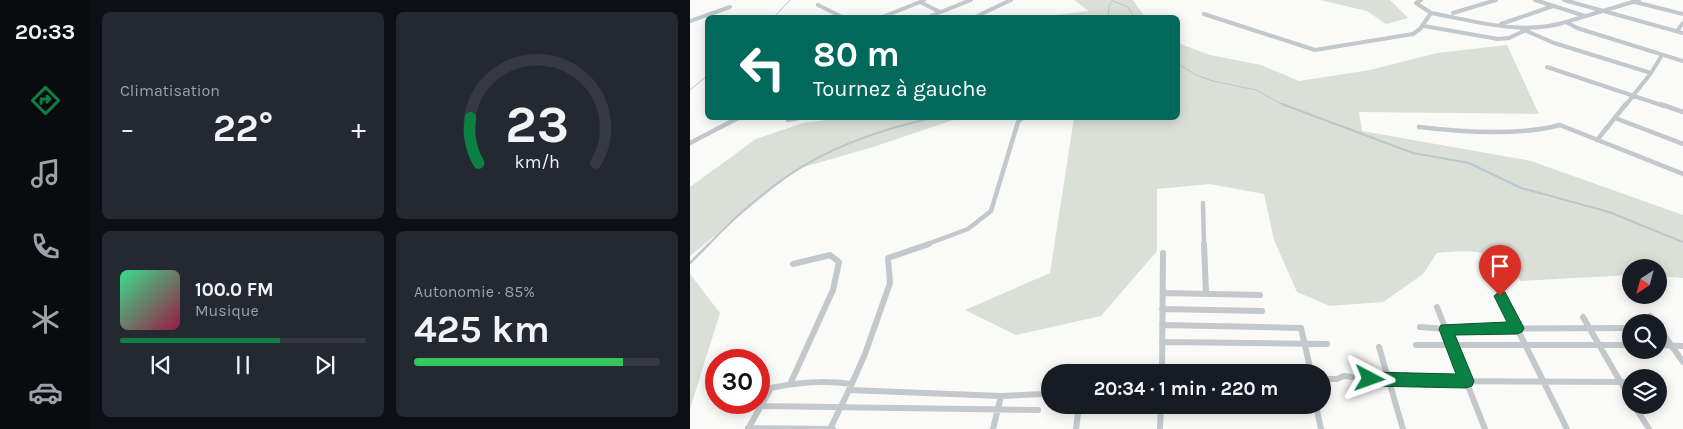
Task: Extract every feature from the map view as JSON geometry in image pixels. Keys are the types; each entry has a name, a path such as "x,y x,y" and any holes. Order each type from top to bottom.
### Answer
{"street":[{"path":"888,15 924,0"},
{"path":"934,15 971,0"},
{"path":"979,15 1011,0"},
{"path":"1421,0 1416,3 1431,12 1450,14 1522,30 1651,73"},
{"path":"1450,14 1496,0"},
{"path":"1535,0 1585,16"},
{"path":"1564,0 1683,33"},
{"path":"1557,26 1637,1 1683,14"},
{"path":"920,2 941,12"},
{"path":"818,5 838,15"},
{"path":"706,15 730,6"},
{"path":"1500,24 1553,6"},
{"path":"1204,14 1315,50 1401,38 1417,32 1424,26 1426,17 1431,12"},
{"path":"690,21 705,15"},
{"path":"1566,22 1577,28 1683,61"},
{"path":"1677,31 1683,23"},
{"path":"1424,26 1498,39 1509,38 1522,30 1557,26 1577,28"},
{"path":"1596,140 1634,95 1662,55"},
{"path":"1548,67 1683,112"},
{"path":"1615,118 1683,144"},
{"path":"690,143 734,120"},
{"path":"756,414 748,429 832,429 865,354 890,283 888,258 956,236 984,218 991,211 1020,120"},
{"path":"1419,127 1468,131 1545,130 1557,124 1683,174"},
{"path":"1203,203 1206,293"},
{"path":"1162,364 1163,253"},
{"path":"791,382 833,290 839,262 834,256 830,255 793,264"},
{"path":"1163,293 1260,295"},
{"path":"1500,296 1526,344 1567,429"},
{"path":"1437,307 1486,429"},
{"path":"1162,309 1262,311"},
{"path":"1583,317 1622,386"},
{"path":"1162,325 1297,327 1303,330 1310,364"},
{"path":"1420,327 1446,329 1622,328"},
{"path":"1667,340 1683,362"},
{"path":"1162,342 1327,344"},
{"path":"1416,345 1622,345"},
{"path":"1667,346 1683,346"},
{"path":"1379,347 1403,429"},
{"path":"1331,379 1344,376 1388,380 1622,381"},
{"path":"770,388 791,382 833,381 850,387 1001,396 1041,394"},
{"path":"993,429 1001,396"},
{"path":"770,406 1038,410"},
{"path":"1076,429 1078,414"},
{"path":"1160,429 1161,414"},
{"path":"1318,414 1321,429"},
{"path":"1640,414 1649,429"}],"shaded area":[{"path":"1074,0 1133,0 1144,15 1055,15 1089,11"},
{"path":"1320,0 1390,0 1408,18 1386,24 1367,11"},
{"path":"1180,44 1210,55 1261,65 1299,81 1370,70 1437,53 1507,45 1539,114 1359,112 1362,131 1531,161 1683,215 1683,278 1668,277 1668,259 1622,259 1622,275 1521,281 1492,257 1484,254 1465,251 1437,253 1423,274 1383,302 1330,306 1297,292 1274,240 1264,194 1210,184 1157,189 1157,251 1101,316 1016,335 965,310 1050,273 1074,120 1180,120"},
{"path":"826,120 953,120 873,147 797,169 690,256 690,187 756,139 803,123"},
{"path":"690,274 720,313 709,349 705,349 705,361 690,409"}],"waterway":[{"path":"776,15 790,0"},
{"path":"1108,15 1109,6 1112,1"},
{"path":"1113,1 1128,7 1133,15"},
{"path":"1180,65 1196,75 1213,81 1256,90 1285,106"},
{"path":"690,90 705,78"},
{"path":"1282,104 1413,153 1469,163 1521,188 1609,212 1683,242"},
{"path":"690,263 759,197 810,162 866,137 924,120"}],"route":[{"path":"1370,379 1466,381 1446,329 1517,328 1500,296"}]}
